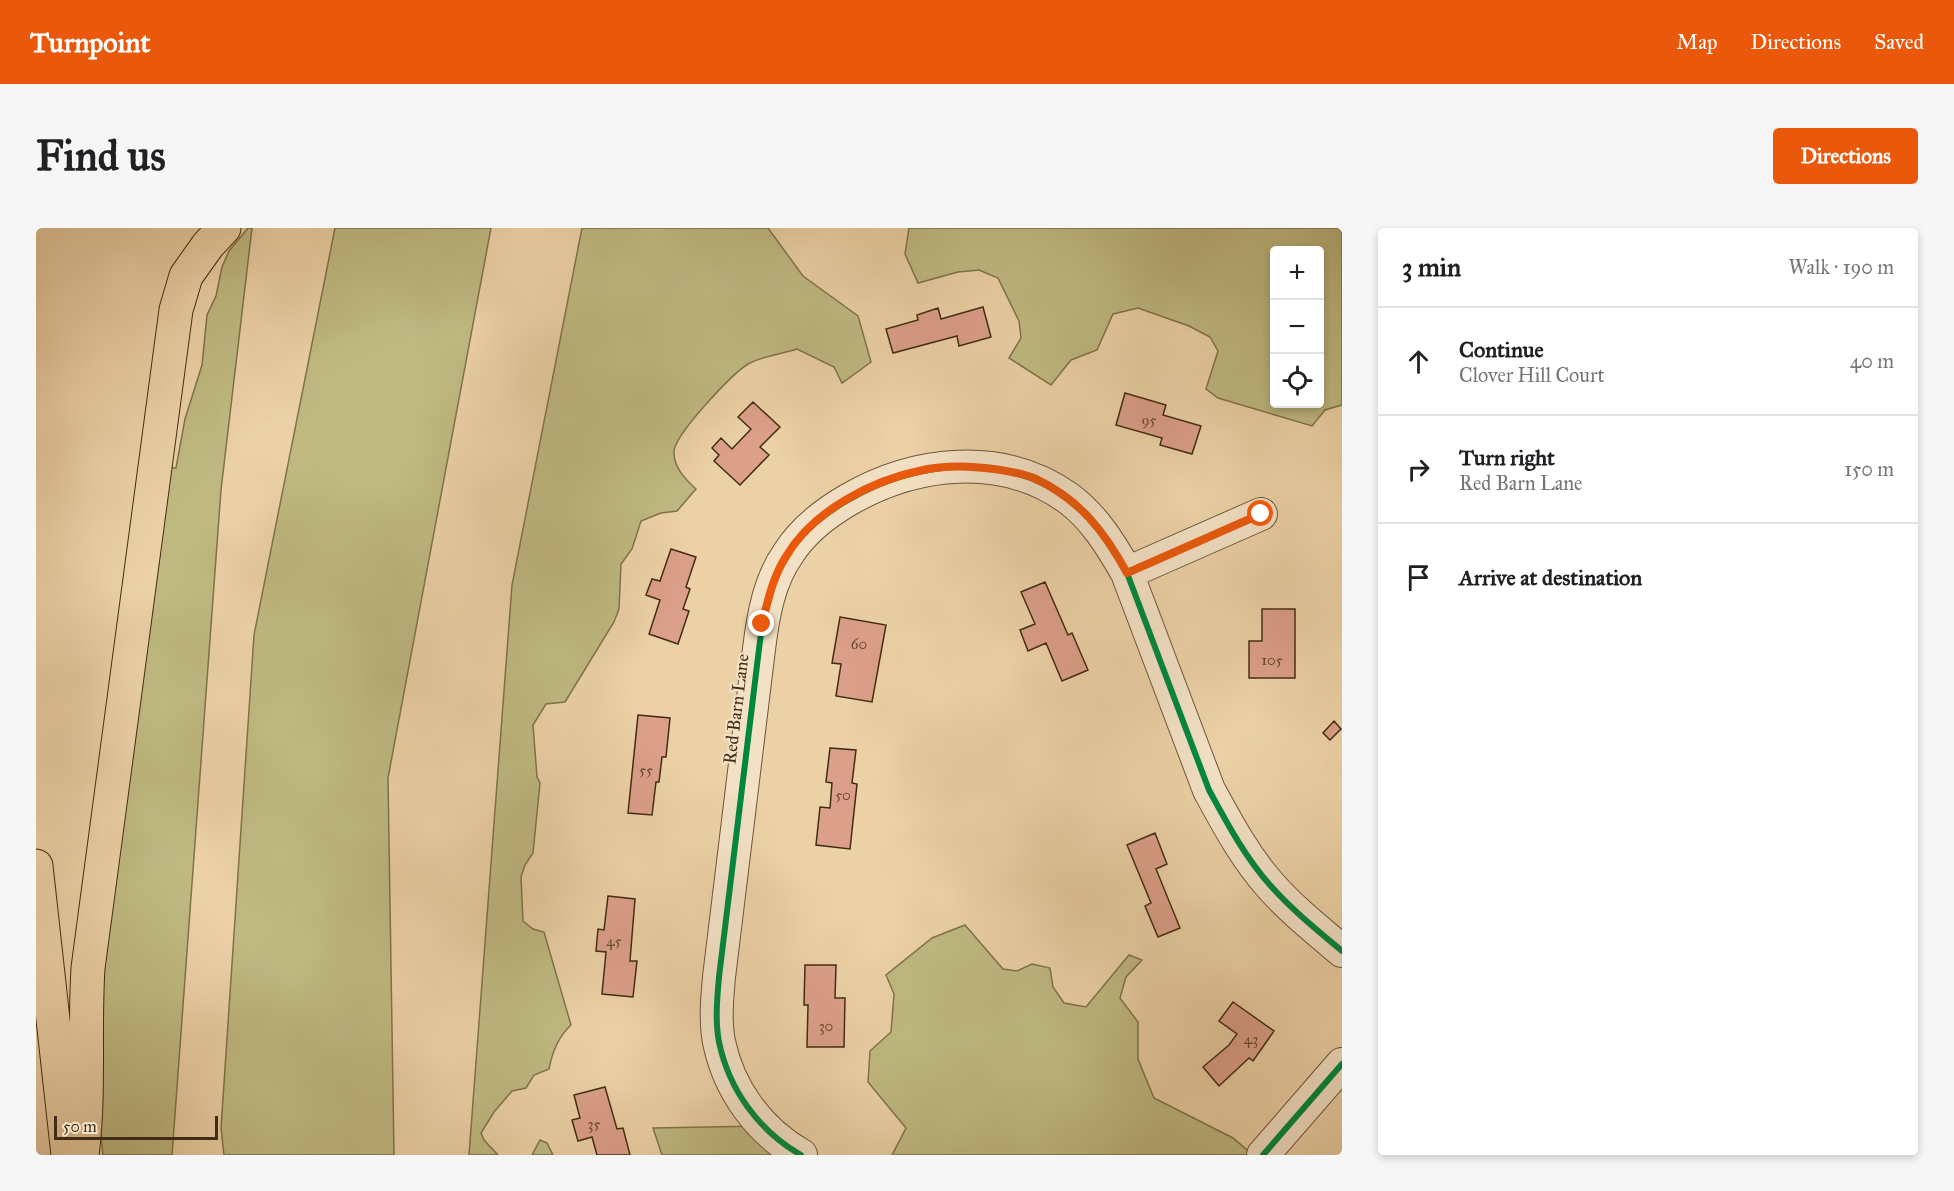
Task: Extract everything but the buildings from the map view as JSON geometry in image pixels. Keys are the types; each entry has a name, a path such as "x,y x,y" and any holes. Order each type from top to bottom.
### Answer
{"highway":[{"path":"82,1155 87,1116 85,1012 88,968 176,310 186,276 208,245 224,228"},
{"path":"36,866 68,1155"}],"street":[{"name":"Red Barn Lane","path":"801,1155 784,1145 742,1101 727,1071 719,1041 716,1008 762,624 776,576 787,555 801,536 817,521 872,486 924,470 975,467 1034,478 1069,499 1086,513 1102,532 1127,573 1209,790 1226,821 1270,885 1313,927 1342,951"},
{"path":"1127,573 1261,514"},
{"path":"1263,1155 1342,1064"}],"shaded area":[{"path":"248,228 252,228 221,490 172,1155 103,1155 89,1025 162,467 176,468 185,419 202,365 207,315 216,296 222,267 229,251"},
{"path":"335,228 491,228 388,778 394,1155 224,1155 221,1128 254,635"},
{"path":"582,228 768,228 803,276 858,316 871,362 842,383 834,367 797,349 748,364 718,391 684,431 674,451 678,468 696,489 677,511 661,513 641,521 632,549 621,564 619,609 614,622 565,702 546,704 533,725 537,777 540,783 533,853 521,877 523,921 533,929 544,932 571,1025 557,1045 549,1069 534,1075 526,1088 512,1091 494,1112 481,1133 484,1140 498,1155 469,1155 512,585"},
{"path":"909,228 1342,228 1342,405 1325,410 1312,426 1218,398 1206,389 1218,351 1210,337 1189,326 1138,308 1113,314 1097,350 1071,360 1051,385 1009,358 1021,338 1019,321 998,278 979,270 958,272 918,283 905,254"},
{"path":"965,925 1003,969 1017,971 1032,964 1050,968 1053,987 1064,1003 1086,1007 1129,955 1142,960 1126,977 1120,998 1138,1022 1138,1059 1154,1098 1233,1138 1253,1155 892,1155 906,1128 868,1082 870,1051 891,1032 894,994 886,975 932,938"},
{"path":"764,1126 777,1143 770,1155 662,1155 653,1128"},
{"path":"540,1140 547,1143 553,1155 532,1155"}],"cycle path":[{"path":"801,1155 772,1134 759,1121 738,1093 730,1077 718,1034 719,977 761,637 772,587 781,564 807,530 839,505 874,487 930,470 958,467 987,468 1015,473 1042,483 1068,498 1086,514 1108,542 1127,573 1209,790 1244,851 1270,885 1295,911 1342,951"},
{"path":"1263,1155 1342,1064"}],"route":[{"path":"762,624 776,576 787,555 801,536 838,506 872,486 924,470 941,467 975,467 1034,478 1069,499 1086,513 1116,552 1127,573 1261,514"}]}
